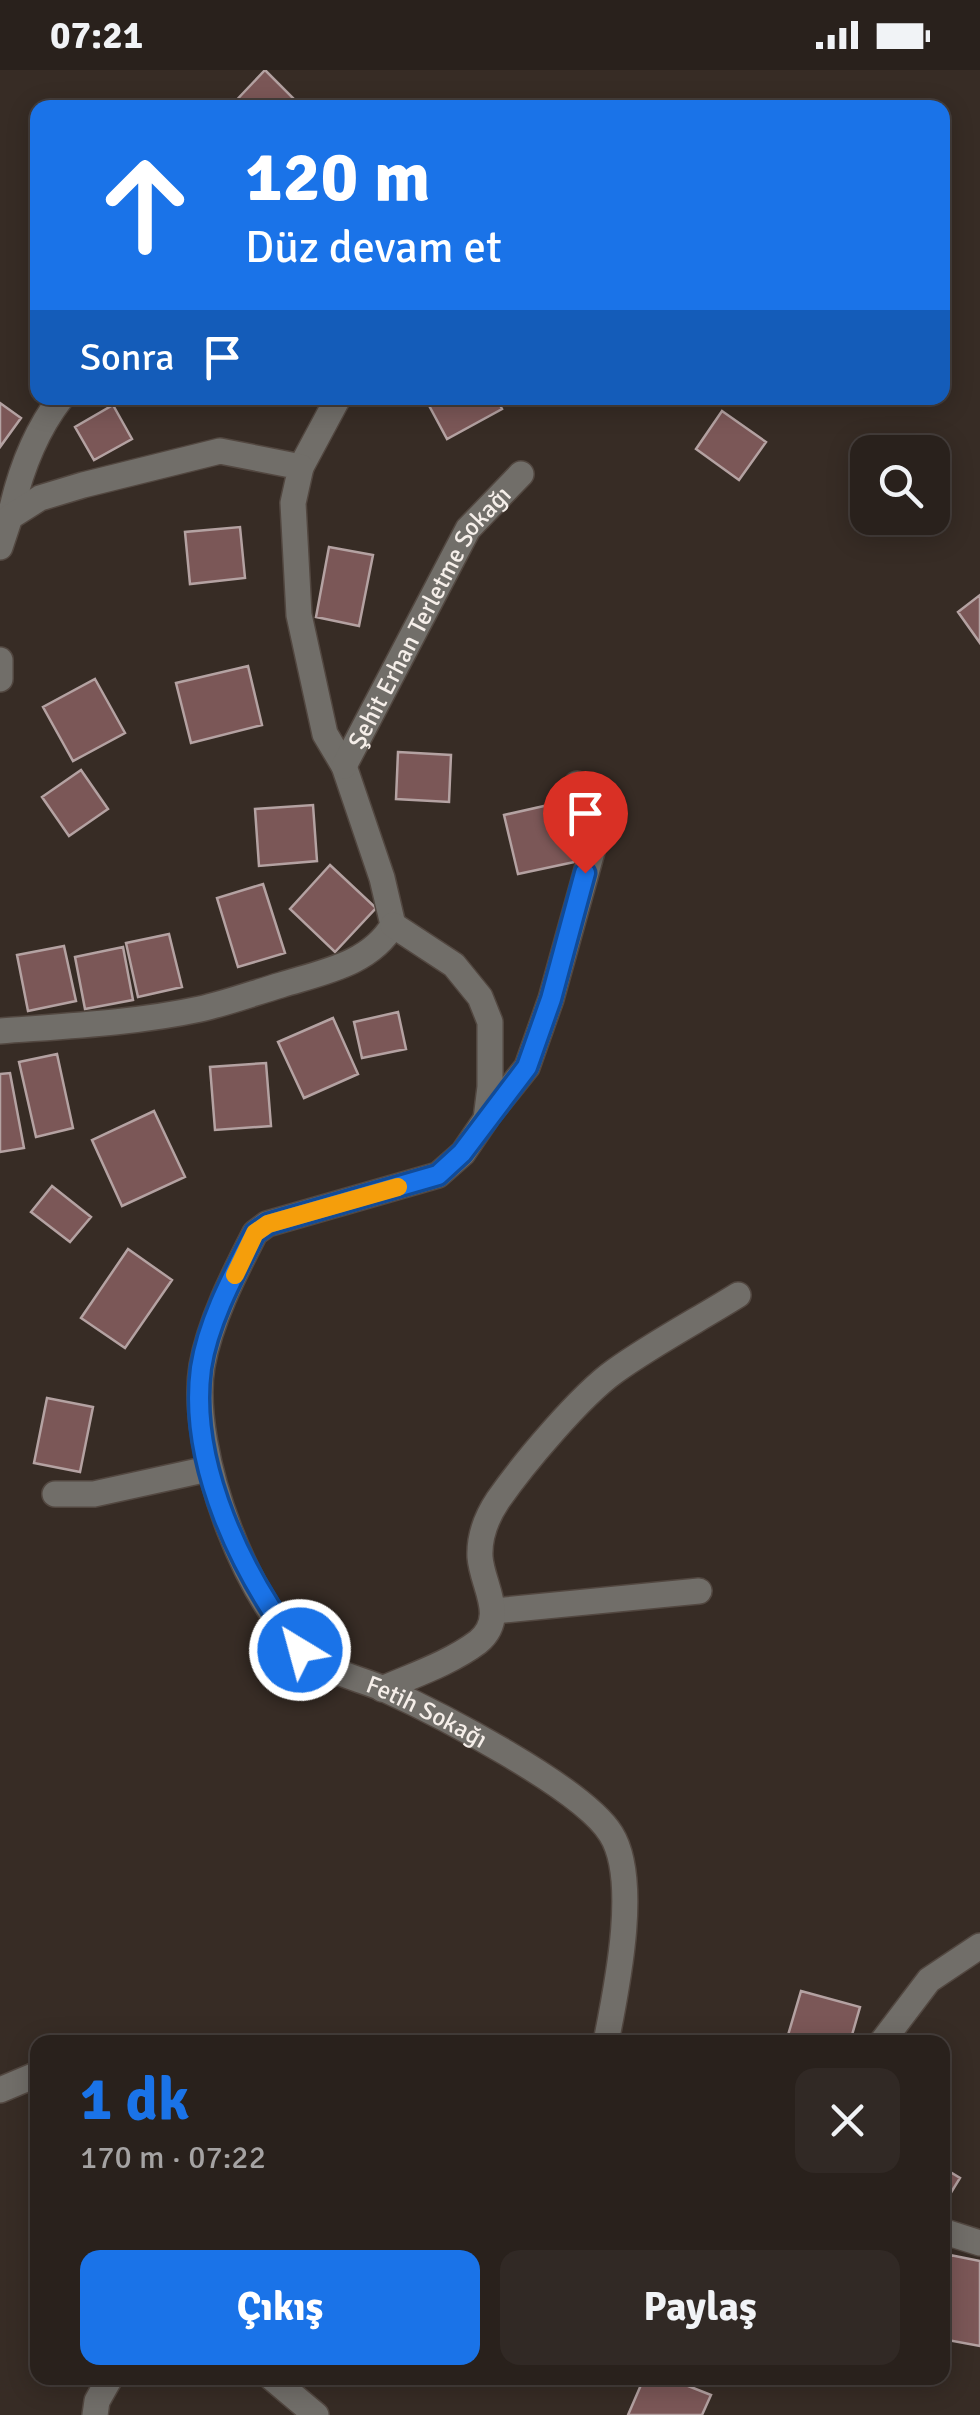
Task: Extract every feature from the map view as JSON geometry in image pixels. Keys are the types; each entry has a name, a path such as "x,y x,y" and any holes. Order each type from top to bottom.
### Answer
{"street":[{"path":"0,546 17,484 44,420 56,405"},
{"name":"Şehit Erhan Terletme Sokağı","path":"334,405 301,467 292,502 300,615 325,734 344,766 394,925"},
{"path":"10,517 40,498 220,451 301,467"},
{"name":"Şehit Erhan Terletme Sokağı","path":"344,766 468,529 521,474"},
{"path":"0,660 0,679"},
{"path":"486,1119 527,1067 551,999 593,848 577,784"},
{"path":"0,1031 76,1026 199,1009 341,967 372,950 394,925 454,965 480,997 490,1022 486,1119"},
{"name":"Fetih Sokağı","path":"486,1119 462,1153 438,1175 294,1215 255,1233 214,1324 202,1368 200,1419 208,1470 241,1555 271,1612 300,1650 325,1666 462,1729 592,1810 613,1836 622,1865 624,1917 607,2035"},
{"path":"382,1689 450,1659 480,1640 494,1611 480,1560 482,1528 498,1500 583,1400 613,1372 738,1295"},
{"path":"56,1494 94,1494 208,1470"},
{"path":"494,1611 699,1591"},
{"path":"887,2035 929,1980 980,1946"},
{"path":"0,2090 30,2077"},
{"path":"950,2234 980,2243"},
{"path":"95,2415 106,2385"},
{"path":"280,2385 316,2415"}],"building":[{"path":"265,70 295,100 237,100"},
{"path":"0,403 21,418 0,447"},
{"path":"113,405 132,439 94,460 75,427"},
{"path":"429,405 500,405 502,409 447,439"},
{"path":"722,411 766,442 739,480 696,449"},
{"path":"240,527 245,578 190,584 185,532"},
{"path":"329,547 373,555 359,626 316,617"},
{"path":"980,595 980,643 958,612"},
{"path":"248,666 262,725 191,743 176,683"},
{"path":"95,679 125,733 73,761 43,707"},
{"path":"398,752 451,755 449,802 396,799"},
{"path":"81,770 108,809 69,836 42,797"},
{"path":"566,801 579,861 518,874 504,815"},
{"path":"313,805 317,861 259,866 255,809"},
{"path":"330,865 376,908 335,952 290,909"},
{"path":"263,884 285,953 238,967 217,898"},
{"path":"169,934 182,987 138,997 126,943"},
{"path":"64,946 76,1001 28,1011 17,955"},
{"path":"123,947 133,1000 85,1009 75,957"},
{"path":"398,1012 406,1049 362,1058 354,1022"},
{"path":"333,1018 358,1074 304,1098 278,1042"},
{"path":"57,1054 73,1128 36,1137 19,1062"},
{"path":"266,1063 271,1126 215,1130 210,1067"},
{"path":"10,1073 24,1148 0,1152 0,1074"},
{"path":"154,1111 185,1177 122,1206 92,1140"},
{"path":"52,1186 91,1217 70,1242 31,1212"},
{"path":"128,1249 172,1280 125,1348 81,1318"},
{"path":"47,1398 93,1407 80,1472 34,1463"},
{"path":"801,1991 860,2007 852,2035 788,2035"},
{"path":"950,2172 960,2178 950,2194"},
{"path":"950,2255 980,2261 980,2346 950,2340"},
{"path":"641,2385 686,2385 711,2395 702,2415 628,2415"}],"slow traffic":[{"path":"235,1275 255,1233 268,1224 398,1187"}],"route":[{"path":"300,1650 271,1612 241,1555 208,1470 200,1419 202,1368 214,1324 255,1233 268,1224 438,1175 462,1153 527,1067 551,999 585,873"}]}
